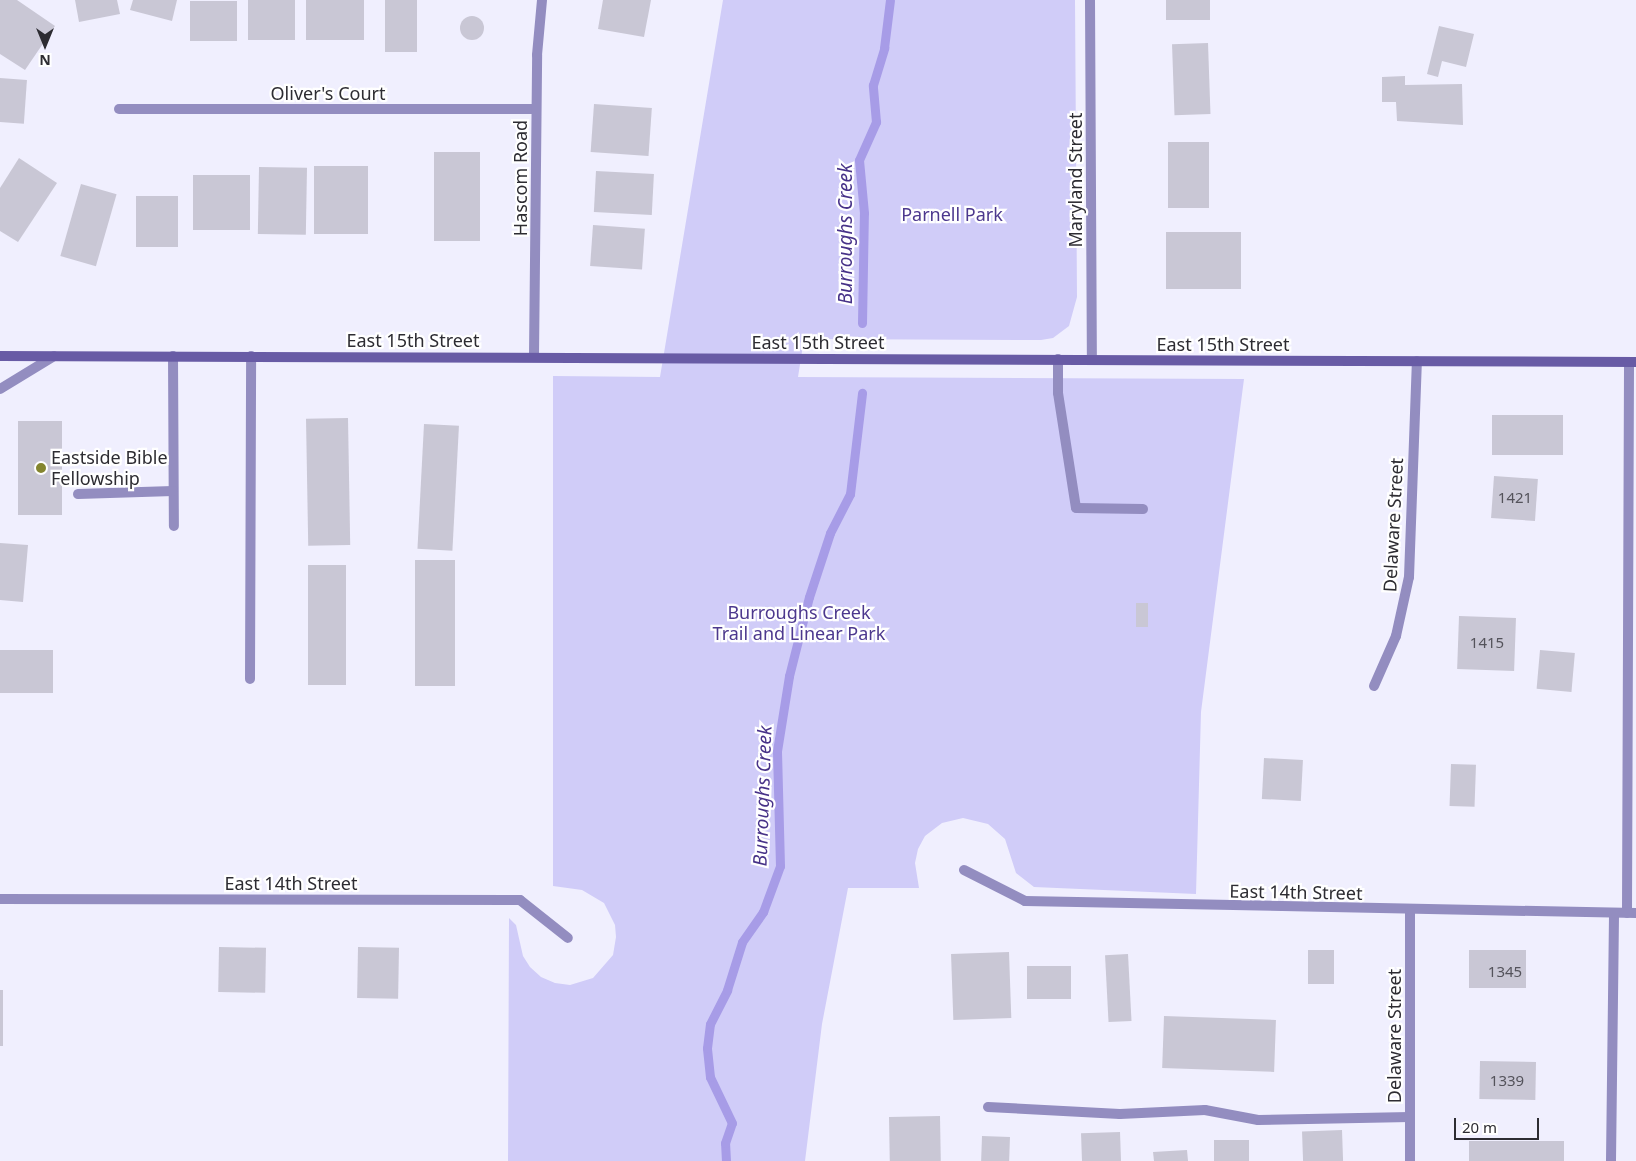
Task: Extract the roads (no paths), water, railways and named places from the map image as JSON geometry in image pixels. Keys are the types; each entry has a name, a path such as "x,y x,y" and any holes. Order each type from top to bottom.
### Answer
{"main road":[{"name":"East 15th Street","path":"0,356 534,356 1632,362"}],"street":[{"name":"Hascom Road","path":"534,356 536,110 542,0"},
{"name":"Maryland Street","path":"1090,0 1092,359"},
{"name":"Oliver's Court","path":"119,108 536,110"},
{"path":"0,389 54,356"},
{"path":"173,356 174,526"},
{"path":"250,679 251,356"},
{"path":"1058,359 1061,418 1076,508 1143,509"},
{"name":"Delaware Street","path":"1374,686 1396,636 1409,577 1417,361"},
{"path":"1631,913 1632,362"},
{"path":"78,494 173,491"},
{"name":"East 14th Street","path":"964,870 1026,902 1410,911 1631,913"},
{"name":"East 14th Street","path":"0,898 520,900 568,938"},
{"name":"Delaware Street","path":"1410,911 1410,1161"},
{"path":"1611,1161 1614,913"},
{"path":"988,1108 1120,1114 1205,1110 1258,1120 1410,1117"}],"waterway":[{"name":"Burroughs Creek","path":"862,323 864,213 859,160 876,122 873,85 884,48 890,0"},
{"name":"Burroughs Creek","path":"726,1161 725,1143 732,1123 710,1077 707,1048 710,1024 727,990 742,942 763,912 780,866 777,751 789,676 809,597 830,533 850,494 862,393"}],"place":[{"name":"Eastside Bible Fellowship","path":"41,468"}],"park label":[{"name":"Parnell Park","path":"952,214"},
{"name":"Burroughs Creek Trail and Linear Park","path":"799,623"}]}
